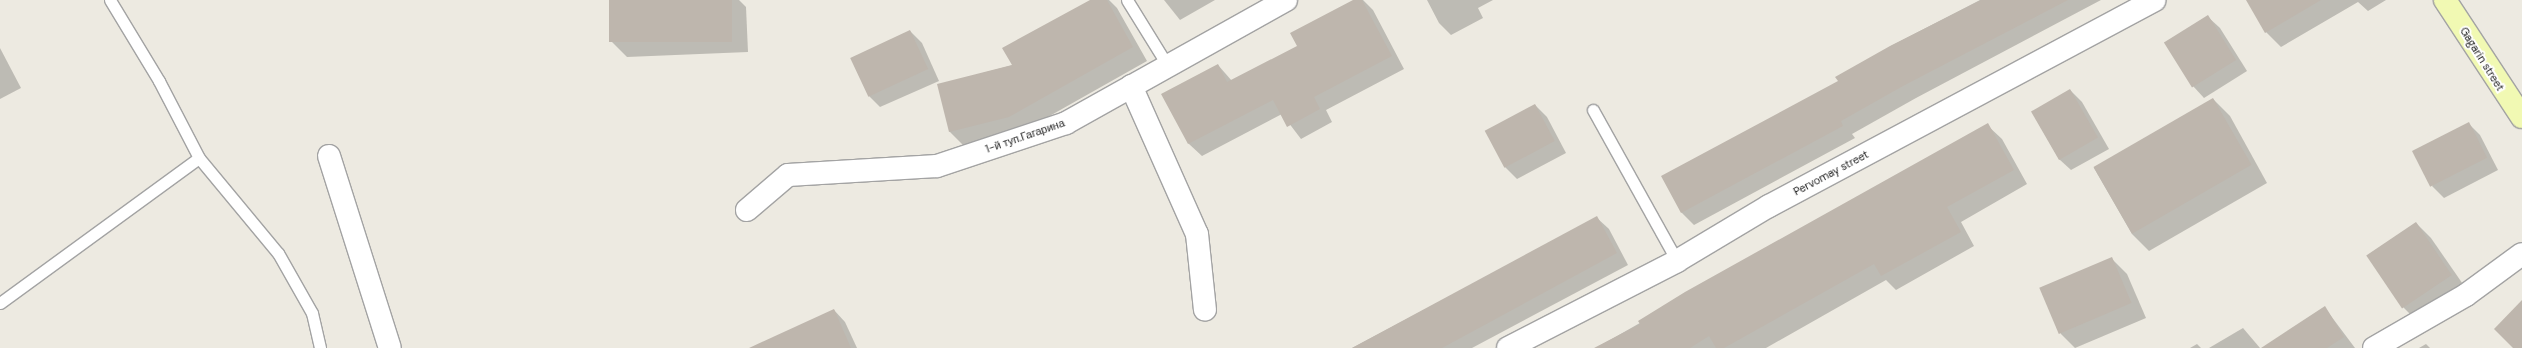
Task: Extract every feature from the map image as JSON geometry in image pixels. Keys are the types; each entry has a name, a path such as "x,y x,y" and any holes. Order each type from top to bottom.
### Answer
{"main road":[{"name":"Gagarin street","path":"2445,0 2522,117"}],"street":[{"name":"1-й туп.Гагарина","path":"747,210 788,175 937,166 1066,123 1286,0"},
{"name":"Pervomay street","path":"1508,348 1677,260 1769,206 2154,0"},
{"path":"1131,86 1197,234 1205,310"},
{"path":"329,156 390,348"},
{"path":"2374,348 2466,295 2522,254"}],"lane":[{"path":"110,0 159,81 199,158 278,253 312,313 320,348"},
{"path":"1127,0 1168,66"},
{"path":"1593,110 1677,260"},
{"path":"0,303 199,158"}],"building":[{"path":"609,0 732,0 732,42 609,42"},
{"path":"1090,0 1107,0 1133,47 1009,117 949,132 937,84 1012,65 1002,48"},
{"path":"1353,0 1362,0 1392,56 1314,97 1320,109 1287,127 1273,100 1188,144 1161,94 1218,64 1227,82 1297,46 1290,33"},
{"path":"1981,0 2068,0 1903,86 1841,121 1843,126 1681,213 1661,176 1838,81 1835,77 1890,46"},
{"path":"2246,0 2321,0 2265,33"},
{"path":"2208,15 2236,60 2192,88 2164,43"},
{"path":"910,30 928,69 868,97 850,58"},
{"path":"2070,89 2098,137 2059,160 2031,112"},
{"path":"2213,98 2252,165 2132,234 2093,167"},
{"path":"1535,104 1555,141 1504,168 1485,131"},
{"path":"2469,122 2487,158 2430,187 2412,151"},
{"path":"1988,123 2014,170 1947,207 1961,232 1881,276 1874,264 1724,348 1716,348 1709,336 1690,348 1594,348 1640,324 1638,321 1685,292"},
{"path":"1597,216 1617,253 1442,348 1352,348"},
{"path":"2416,222 2452,275 2402,309 2366,256"},
{"path":"2112,257 2132,303 2059,334 2039,288"},
{"path":"2522,300 2522,348 2513,348 2494,329"},
{"path":"2325,306 2344,337 2327,348 2261,348"},
{"path":"834,309 851,348 749,348"}]}
